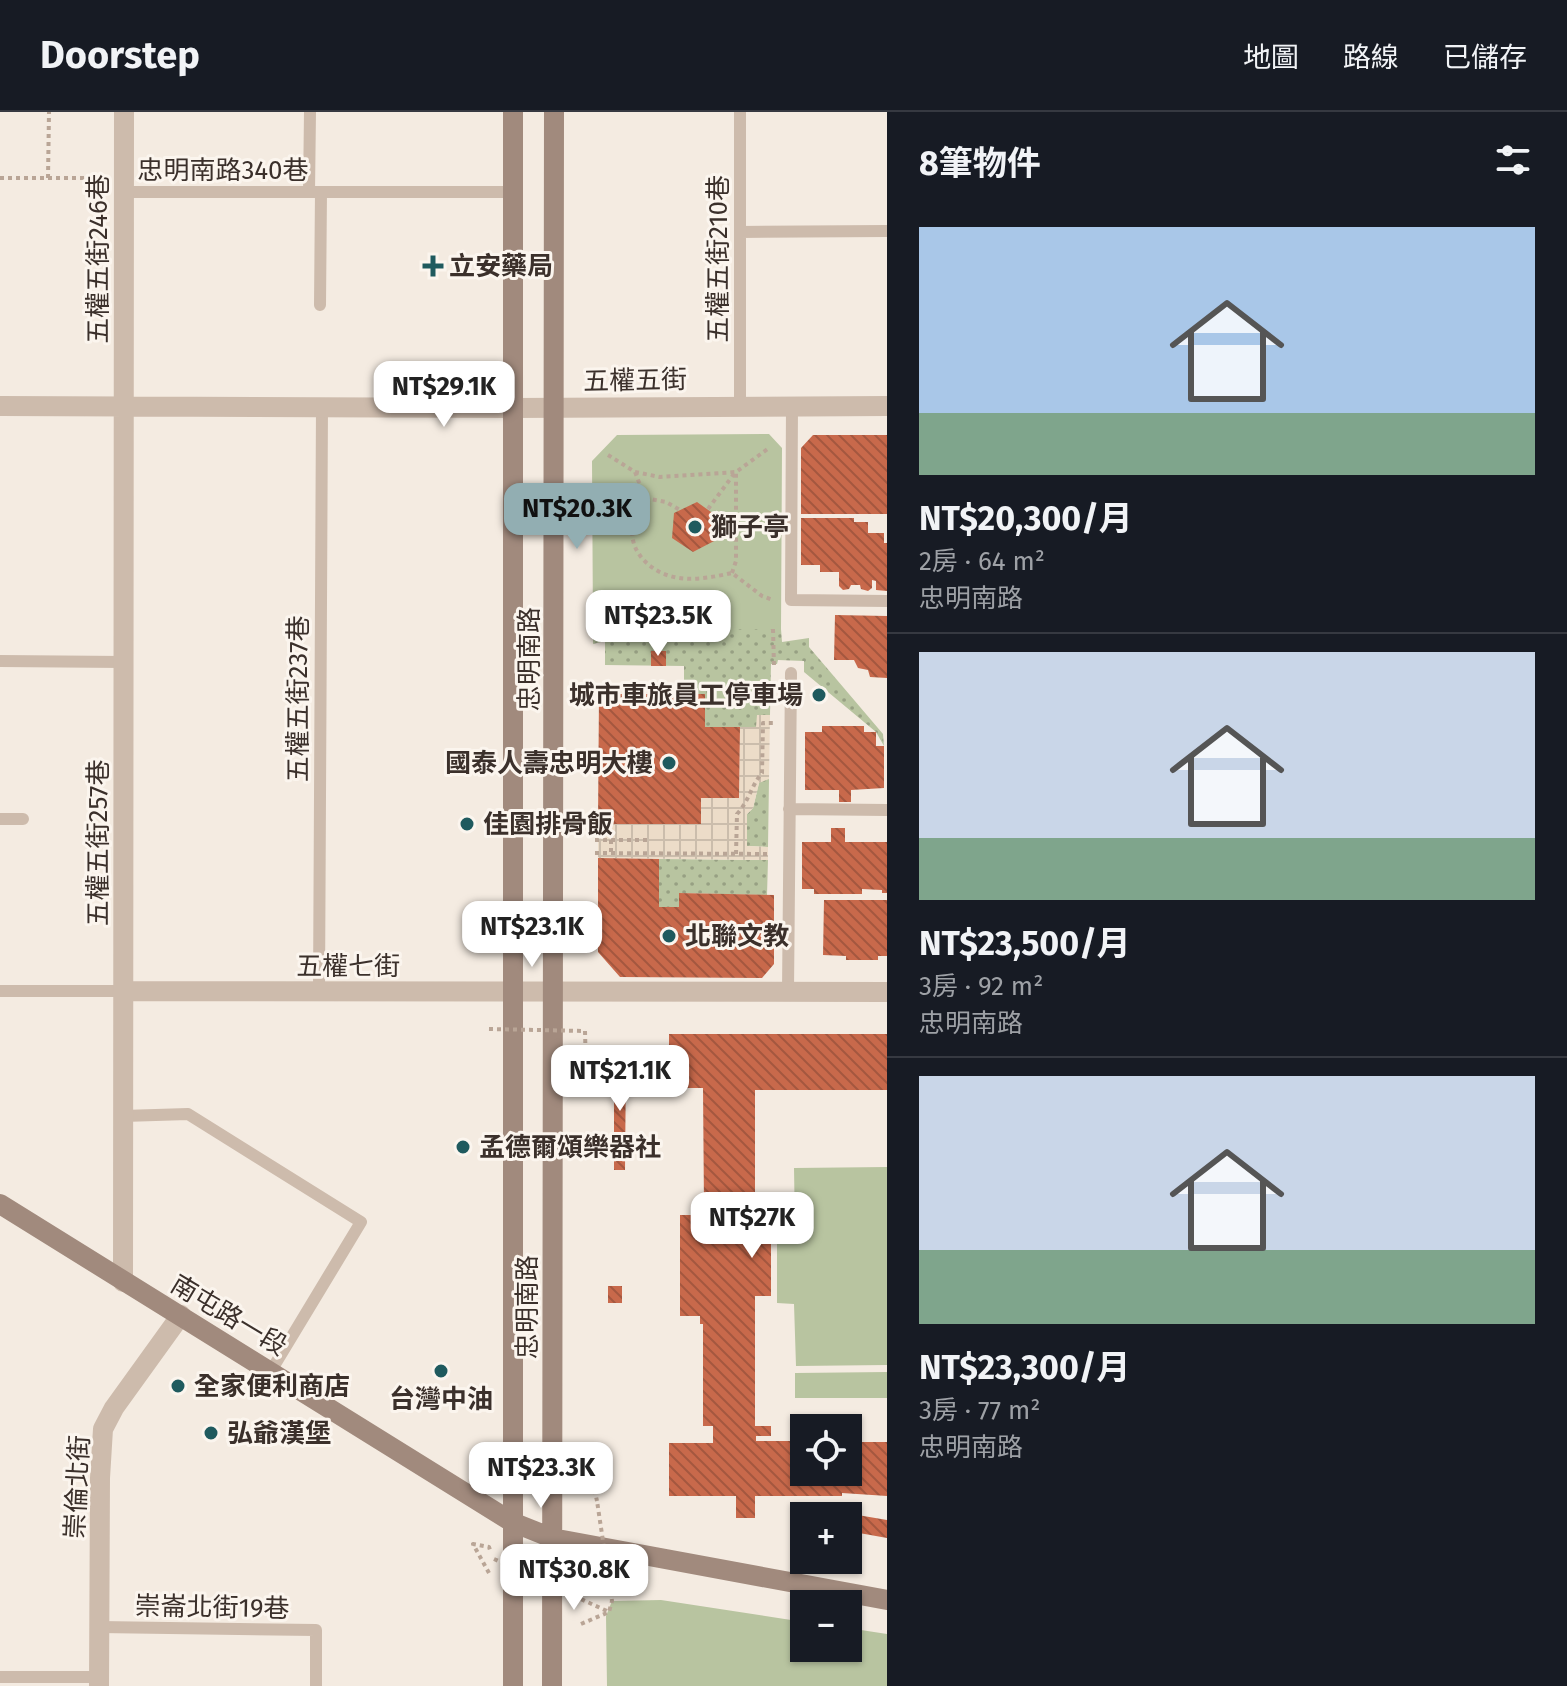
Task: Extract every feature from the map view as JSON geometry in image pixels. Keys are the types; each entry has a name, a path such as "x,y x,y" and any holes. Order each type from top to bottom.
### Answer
{"main road":[{"name":"忠明南路","path":"513,112 513,1686"},
{"name":"忠明南路","path":"552,1686 554,112"},
{"name":"南屯路一段","path":"0,1204 512,1522 552,1538 887,1600"}],"street":[{"name":"五權五街246巷","path":"124,112 124,405"},
{"name":"五權五街257巷","path":"123,1282 124,405"},
{"name":"五權五街","path":"0,406 887,406"},
{"name":"五權七街","path":"124,991 887,992"},
{"name":"崇倫北街","path":"99,1682 103,1429 114,1408 181,1315"}],"lane":[{"path":"310,112 315,192"},
{"name":"五權五街210巷","path":"740,112 740,405"},
{"name":"忠明南路340巷","path":"124,185 315,192 513,192"},
{"name":"忠明南路340巷","path":"315,192 320,305"},
{"path":"740,232 887,231"},
{"path":"792,405 791,600 887,601"},
{"name":"五權五街237巷","path":"319,991 322,406"},
{"path":"0,661 124,662"},
{"path":"788,991 791,673"},
{"path":"789,809 887,810"},
{"path":"0,819 23,819"},
{"name":"五權七街","path":"0,991 124,991"},
{"path":"123,1116 188,1114 361,1222 271,1371"},
{"name":"崇崙北街19巷","path":"99,1627 316,1630 316,1686"},
{"path":"0,1677 99,1682"}],"path":[{"path":"48,179 49,112"},
{"path":"0,178 124,185"},
{"path":"708,509 736,472 769,448"},
{"path":"608,455 635,472 660,477 736,472"},
{"path":"635,472 645,498 633,522 633,545 644,562 671,577 706,579 732,573"},
{"path":"732,573 736,561 736,472"},
{"path":"645,498 666,502 680,510"},
{"path":"732,573 762,596 773,600"},
{"path":"773,629 774,666"},
{"path":"736,854 737,814 747,803 755,780 762,773 763,723 770,723"},
{"path":"595,840 651,840"},
{"path":"611,840 611,853"},
{"path":"595,853 768,854"},
{"path":"489,1029 585,1031 586,1070"},
{"path":"584,1443 597,1501 612,1601 609,1612"},
{"path":"494,1582 473,1544 489,1547 494,1559 609,1612"},
{"path":"581,1624 609,1612"}],"green space":[{"path":"769,434 782,448 781,629 593,629 592,461 617,435"},
{"path":"593,629 781,629 782,642 809,638 809,647 883,734 884,746 876,732 804,672 804,661 778,660 777,664 771,664 770,715 757,715 757,727 705,727 705,694 684,694 684,666 605,665 605,641 593,644"},
{"path":"769,779 768,847 747,846 747,814 753,808 759,783"},
{"path":"659,859 768,860 767,895 680,893 679,907 659,907"},
{"path":"887,1167 887,1365 796,1366 794,1304 777,1303 777,1230 795,1229 794,1168"},
{"path":"887,1372 887,1398 795,1398 795,1373"},
{"path":"661,1600 790,1620 790,1662 862,1662 862,1630 887,1634 887,1686 607,1686 606,1616 612,1601"}],"shaded area":[{"path":"757,715 770,715 769,779 759,783 753,808 747,814 747,846 768,847 768,860 598,858 598,824 701,824 701,798 739,798 740,727 756,727"}],"building":[{"path":"813,435 887,435 887,514 801,514 801,448"},
{"name":"獅子亭","path":"697,502 718,517 716,540 693,552 672,538 674,513"},
{"path":"801,518 854,518 854,522 868,522 868,533 884,533 884,543 887,543 887,591 876,590 876,581 872,580 872,588 868,591 861,589 860,585 851,585 843,590 839,586 839,572 820,572 820,565 801,565"},
{"path":"835,615 887,616 887,678 870,677 868,670 858,668 854,660 834,660"},
{"path":"651,651 666,651 666,666 651,666"},
{"name":"國泰人壽忠明大樓","path":"599,694 705,694 705,727 740,727 739,798 701,798 701,824 598,824"},
{"path":"822,726 864,726 864,732 876,732 876,746 884,746 884,788 851,790 851,802 839,802 839,790 805,790 805,732 822,732"},
{"path":"831,828 845,828 845,842 887,842 887,893 862,889 862,894 814,894 814,889 802,889 802,842 831,842"},
{"path":"598,858 659,859 659,907 679,907 679,893 774,895 774,964 762,978 620,977 598,952"},
{"path":"824,900 887,900 887,956 878,956 878,960 846,960 846,956 823,955"},
{"path":"669,1034 887,1034 887,1090 755,1090 755,1235 771,1235 771,1296 755,1296 755,1426 771,1426 771,1436 756,1436 756,1441 790,1441 790,1486 862,1486 862,1442 887,1442 887,1496 842,1493 842,1496 755,1496 755,1518 736,1518 736,1496 669,1496 669,1443 713,1443 713,1426 703,1426 703,1324 700,1324 700,1316 680,1316 680,1215 700,1215 700,1207 704,1207 703,1088 669,1088"},
{"path":"614,1058 626,1058 625,1170 614,1170"},
{"path":"608,1286 622,1286 622,1303 608,1303"},
{"path":"862,1516 887,1520 887,1538 862,1534"}],"place":[{"name":"立安藥局","path":"433,266"},
{"name":"獅子亭","path":"695,527"},
{"name":"城市車旅員工停車場","path":"819,695"},
{"name":"國泰人壽忠明大樓","path":"669,763"},
{"name":"佳園排骨飯","path":"467,824"},
{"name":"北聯文教","path":"669,936"},
{"name":"孟德爾頌樂器社","path":"463,1147"},
{"name":"台灣中油","path":"441,1371"},
{"name":"全家便利商店","path":"178,1386"},
{"name":"弘爺漢堡","path":"211,1433"}]}
